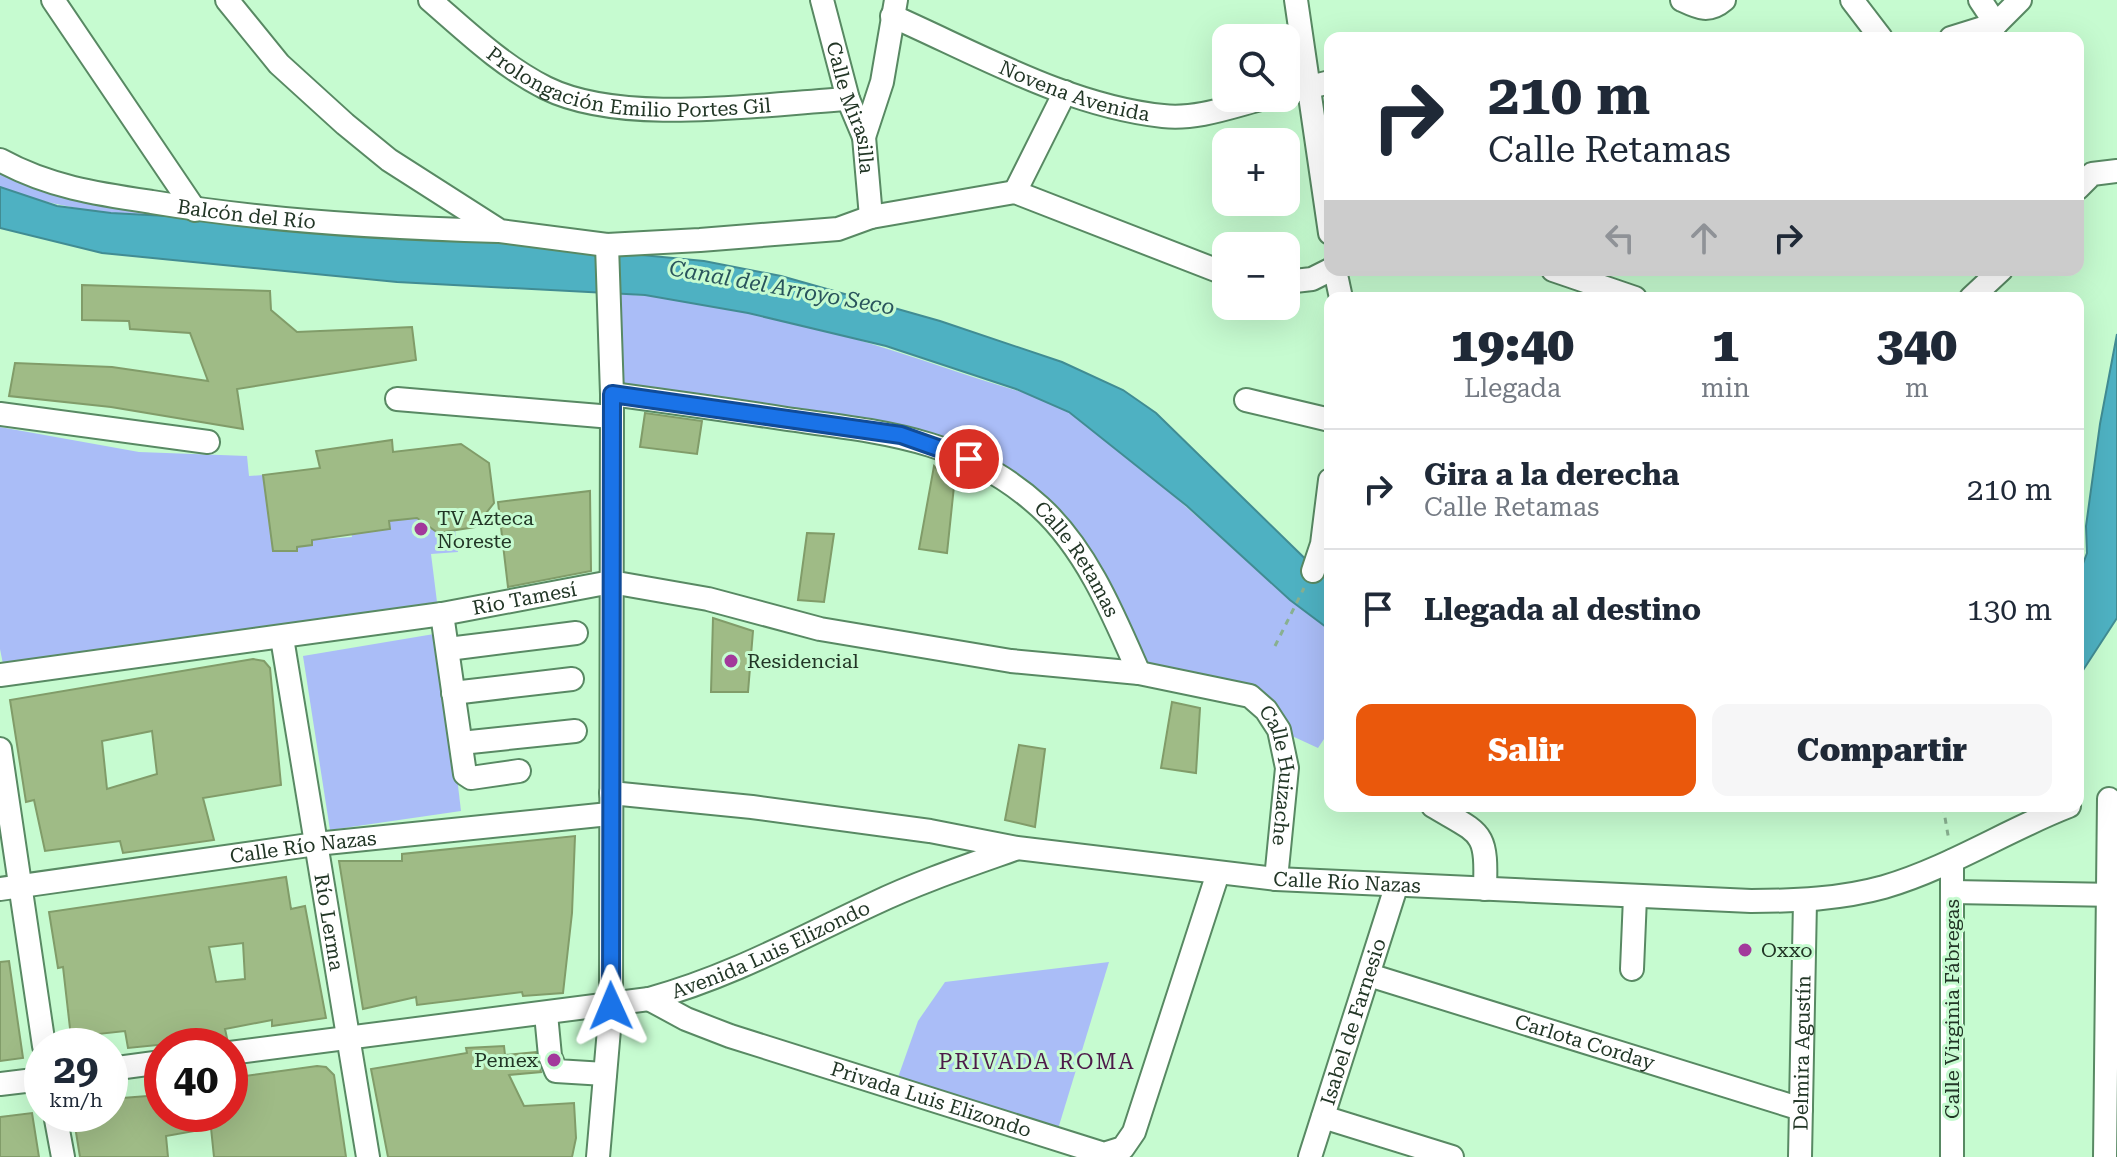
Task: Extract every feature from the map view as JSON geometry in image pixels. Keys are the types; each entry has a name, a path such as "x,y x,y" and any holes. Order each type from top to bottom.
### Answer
{"street":[{"path":"53,0 195,210"},
{"path":"227,0 279,64 345,124 389,160 500,231"},
{"name":"Prolongación Emilio Portes Gil","path":"430,0 493,55 547,88 579,101 641,110 848,99"},
{"name":"Calle Mirasilla","path":"822,0 848,99 864,137 871,217"},
{"path":"1296,0 1320,84 1324,144"},
{"path":"1682,0 1700,9 1714,8 1724,0"},
{"path":"1852,0 1876,32"},
{"path":"1980,0 1996,24"},
{"path":"1970,32 1996,24 2020,0"},
{"path":"864,137 882,82 894,8"},
{"name":"Novena Avenida","path":"894,8 1065,92 1164,116 1194,116 1212,111"},
{"path":"1300,89 1320,84"},
{"path":"1065,92 1015,192 1212,269"},
{"name":"Balcón del Río","path":"0,160 26,174 70,190 195,210 279,219 500,231 606,249 838,229 871,217 1015,192"},
{"path":"2084,182 2092,174 2115,170"},
{"path":"598,1157 611,1006 612,394 606,249"},
{"path":"1300,280 1324,274"},
{"path":"1571,276 1617,292"},
{"path":"1977,292 1995,276"},
{"name":"Calle Retamas","path":"612,394 901,435 951,450 988,468 1041,508 1073,545 1113,614 1139,673"},
{"path":"397,399 612,417"},
{"path":"1246,400 1324,419"},
{"path":"0,414 208,442"},
{"path":"1313,571 1324,549"},
{"name":"Río Tamesí","path":"0,675 442,614 611,582 708,599 847,633 1011,661 1139,673"},
{"path":"442,614 467,777 519,771"},
{"path":"448,649 576,633"},
{"name":"Río Lerma","path":"282,638 368,1157"},
{"name":"Calle Huizache","path":"1139,673 1250,696 1266,710 1279,730 1287,768 1276,879"},
{"path":"453,693 572,679"},
{"path":"461,743 575,731"},
{"path":"0,749 10,887 40,1028"},
{"path":"2084,802 2113,798 2105,1157"},
{"name":"Calle Río Nazas","path":"10,887 610,803 784,811 930,831 1017,848 1276,879 1635,897 1805,901 1884,887 1952,861 2056,812"},
{"path":"1443,812 1476,832 1483,840 1485,889"},
{"name":"Avenida Luis Elizondo","path":"248,1051 649,999 727,975 875,903 1017,848"},
{"name":"Calle Virginia Fábregas","path":"1952,861 1952,1157"},
{"name":"Privada Luis Elizondo","path":"649,999 686,1019 730,1036 1104,1154 1123,1148 1134,1132 1218,873"},
{"name":"Isabel de Farnesio","path":"1310,1157 1396,887"},
{"path":"1953,892 2113,895"},
{"path":"1632,969 1635,897"},
{"name":"Delmira Agustín","path":"1800,1157 1805,901"},
{"name":"Carlota Corday","path":"1369,975 1801,1109"},
{"path":"546,1014 550,1056 556,1071 605,1074"},
{"path":"0,1084 24,1081"},
{"path":"1323,1117 1452,1157"},
{"path":"58,1132 63,1157"}],"path":[{"path":"1275,646 1313,571"},
{"path":"1944,812 1952,861"}],"shaded area":[{"path":"0,161 185,217 91,210 22,195 0,187"},
{"path":"609,294 704,303 797,323 889,349 1049,402 1094,430 1324,625 1324,739 1318,748 1279,730 1266,710 1139,673 1073,545 950,450 612,394"},
{"path":"0,427 139,452 247,456 249,476 263,475 273,551 296,551 297,547 312,545 312,540 352,537 351,531 389,529 389,521 417,518 455,530 458,552 431,554 437,602 3,664 0,649"},
{"path":"440,633 461,811 330,830 303,656"},
{"path":"1109,962 1058,1129 896,1083 918,1021 945,982"}],"water":[{"name":"Canal del Arroyo Seco","path":"0,187 57,206 111,213 185,217 362,236 528,244 704,261 781,276 940,321 1062,362 1123,390 1156,413 1324,577 1324,626 1290,600 1187,506 1069,412 1016,389 886,346 748,313 645,295 397,282 102,253 0,228"},
{"path":"2117,334 2117,618 2084,669 2086,526 2100,424"}],"building":[{"path":"82,285 270,291 271,310 297,332 412,327 416,360 237,389 243,429 111,407 9,396 15,363 112,367 208,381 190,333 130,329 129,321 82,320"},
{"path":"645,413 702,421 697,454 640,447"},
{"path":"392,440 393,452 461,444 489,463 494,503 475,527 438,533 417,518 389,521 390,529 312,540 312,545 297,547 297,551 273,551 263,475 320,468 316,451"},
{"path":"934,466 954,486 947,553 919,549"},
{"path":"590,491 591,571 508,587 498,502"},
{"name":"Residencial","path":"807,533 834,534 824,602 798,600"},
{"name":"Residencial","path":"713,618 753,631 748,692 711,692"},
{"path":"253,659 264,661 270,668 281,785 203,798 214,840 123,853 120,841 45,851 34,800 26,802 10,700","holes":["152,731 157,774 107,789 102,741"]},
{"path":"1172,702 1200,708 1196,773 1161,768"},
{"path":"1019,745 1045,749 1035,827 1005,820"},
{"path":"575,836 572,913 563,993 523,996 522,992 417,1005 416,997 363,1009 339,861 402,861 402,854"},
{"path":"286,877 291,909 305,906 326,1018 272,1026 272,1020 230,1028 144,1028 144,1046 128,1048 128,1028 70,1028 63,967 58,968 49,912","holes":["243,943 245,979 216,982 209,947"]},
{"path":"9,961 23,1058 0,1061 0,962"},
{"path":"504,1046 505,1055 536,1052 541,1072 509,1075 524,1106 574,1103 576,1138 572,1157 388,1157 371,1069 467,1053 466,1048"},
{"path":"326,1067 334,1075 346,1157 214,1157 211,1132 248,1132 248,1076"},
{"path":"144,1096 144,1132 188,1132 166,1136 168,1157 80,1157 76,1132 128,1132 128,1098"},
{"path":"24,1114 24,1132 35,1132 39,1157 0,1157 0,1117"}],"place":[{"name":"TV Azteca Noreste","path":"421,529"},
{"name":"Residencial","path":"731,661"},
{"name":"Oxxo","path":"1745,950"},
{"name":"Pemex","path":"554,1060"}],"district":[{"name":"PRIVADA ROMA","path":"1037,1061"}],"route":[{"path":"611,1006 612,394 901,435 951,450 969,459"}]}
